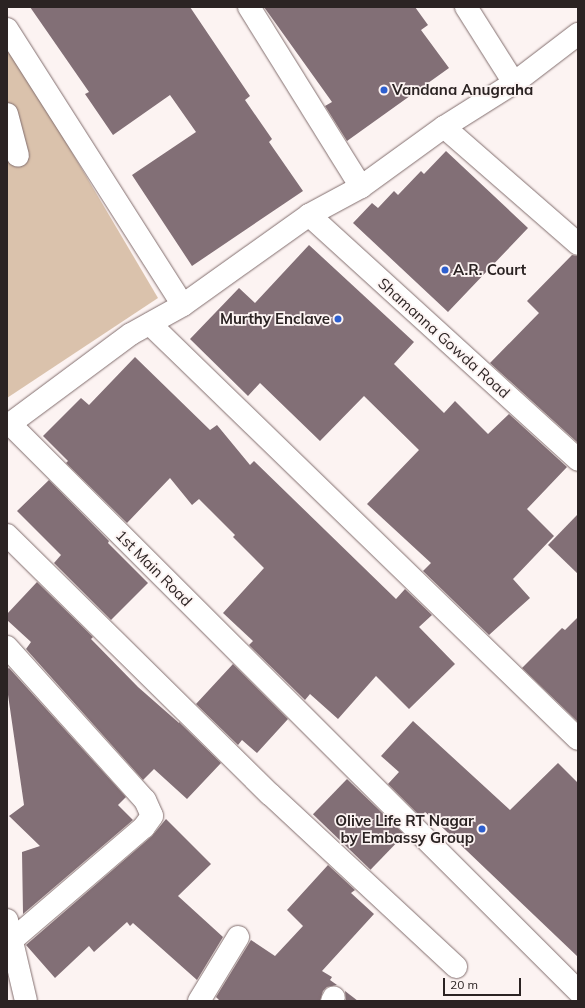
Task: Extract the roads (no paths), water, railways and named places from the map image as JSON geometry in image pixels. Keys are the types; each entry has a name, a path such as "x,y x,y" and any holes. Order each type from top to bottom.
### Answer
{"street":[{"path":"249,7 361,187"},
{"path":"466,7 514,83"},
{"path":"7,29 183,305"},
{"path":"8,425 131,334 183,305 309,215 361,187 444,127 514,83 578,34"},
{"path":"7,114 18,156"},
{"path":"444,127 578,244"},
{"name":"Shamanna Gowda Road","path":"309,215 578,460"},
{"path":"150,324 578,738"},
{"name":"1st Main Road","path":"8,425 298,711 578,991"},
{"path":"7,536 270,794 456,966"},
{"path":"7,647 145,800 152,816 144,827 9,933 26,1001"},
{"path":"199,1001 238,937"}],"place":[{"name":"Vandana Anugraha","path":"384,90"},
{"name":"A.R. Court","path":"445,270"},
{"name":"Murthy Enclave","path":"338,319"},
{"name":"Olive Life RT Nagar by Embassy Group","path":"482,829"}]}
